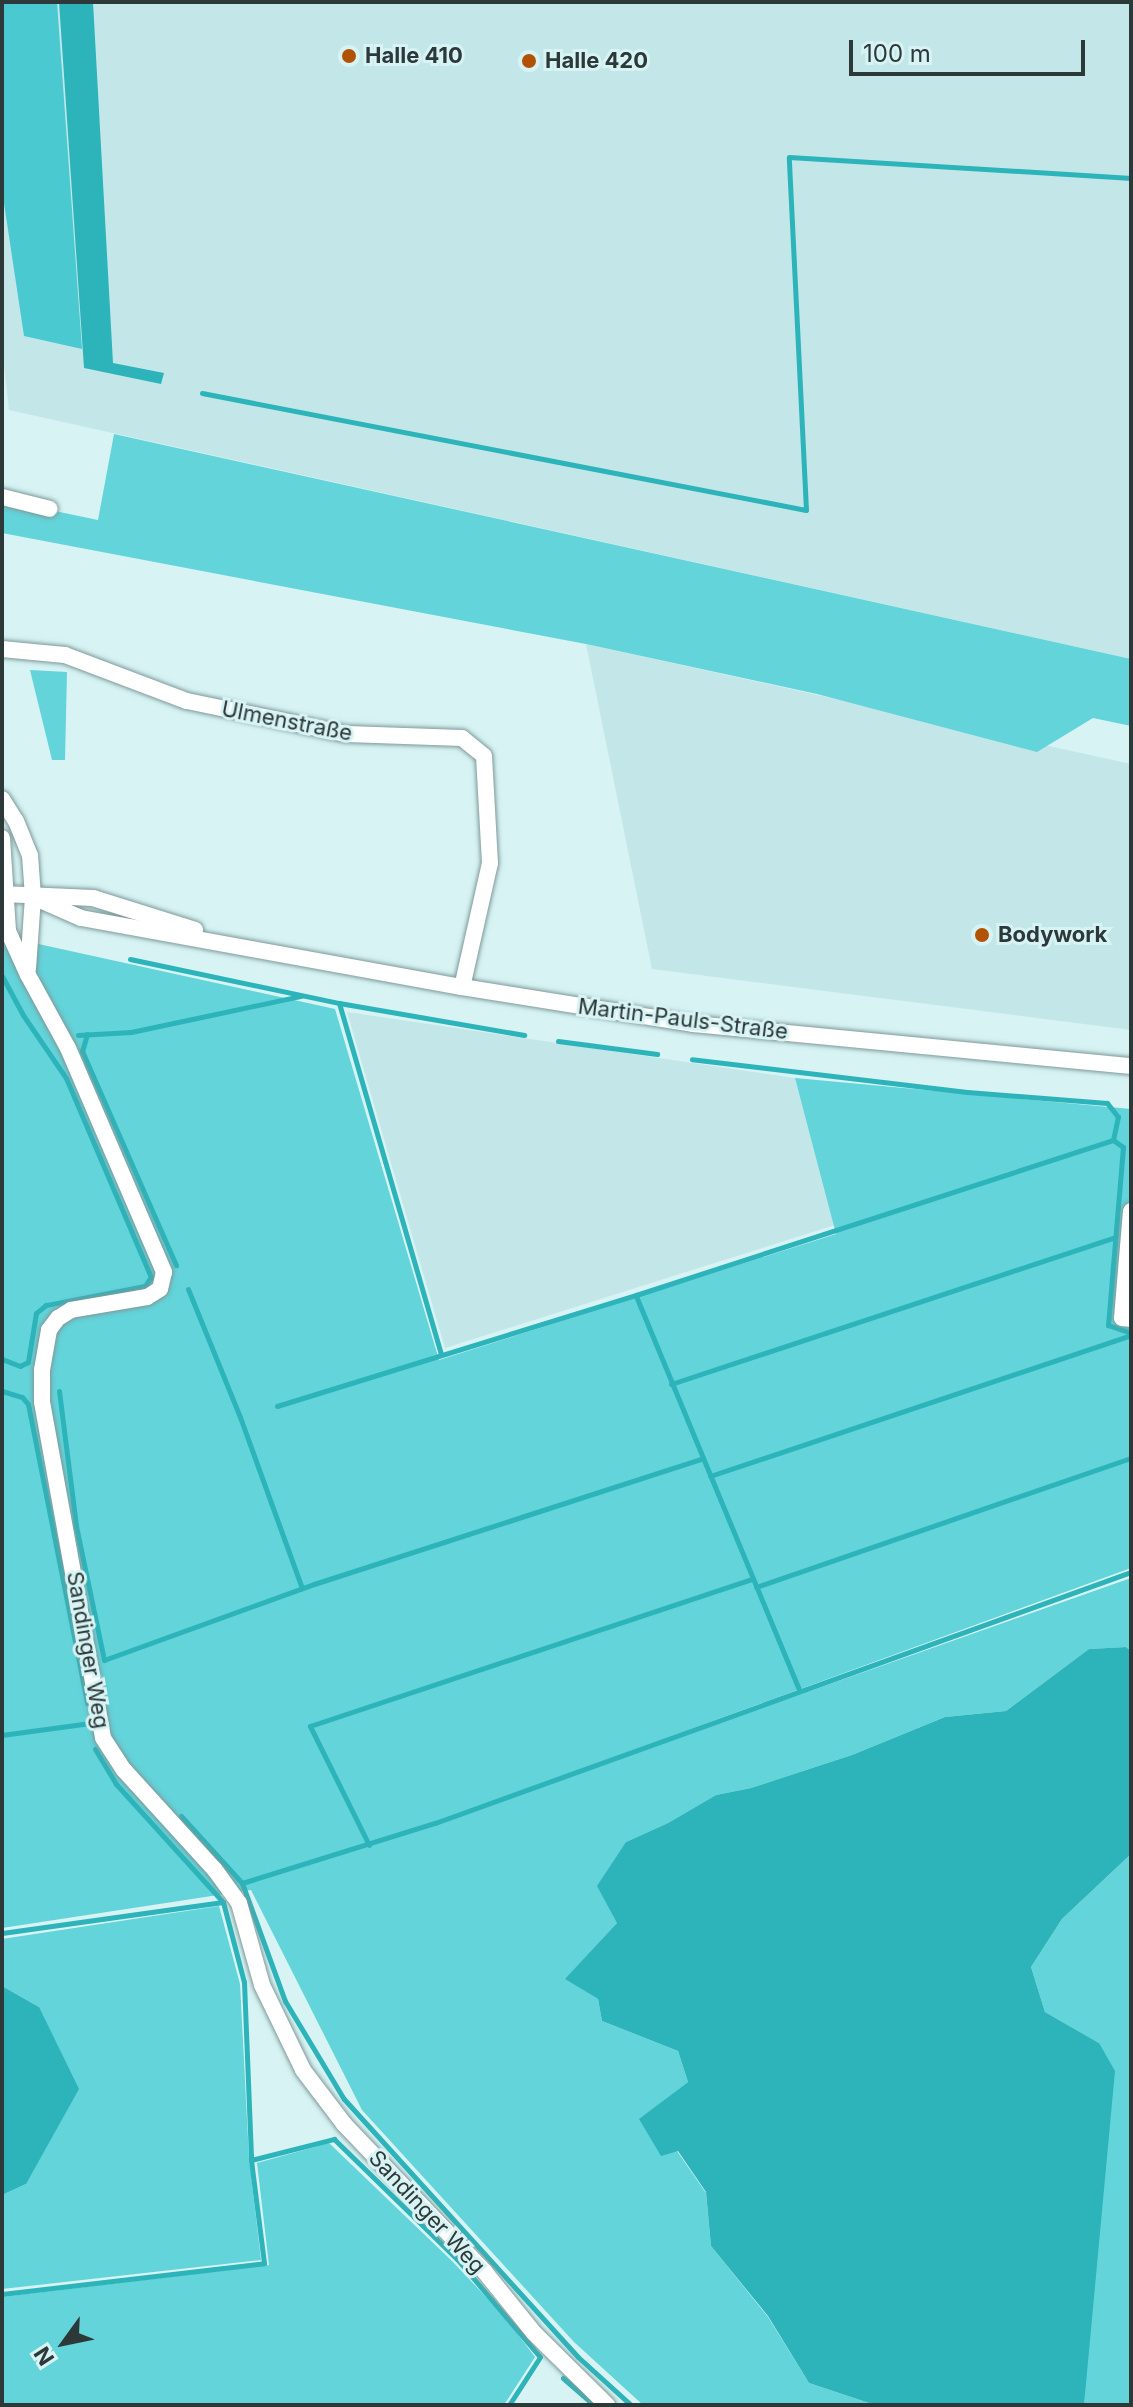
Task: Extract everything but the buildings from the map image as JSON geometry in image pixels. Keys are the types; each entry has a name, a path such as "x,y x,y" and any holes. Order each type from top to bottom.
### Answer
{"street":[{"path":"2,497 50,509"},
{"name":"Ulmenstraße","path":"2,649 65,655 187,701 347,734 462,738 484,756 490,863 462,987"},
{"path":"2,799 16,821 30,855 33,897 28,975"},
{"name":"Sandinger Weg","path":"2,838 3,893 8,931 68,1048 164,1272 160,1289 147,1297 71,1310 58,1318 49,1330 42,1370 42,1402 103,1738 124,1770 215,1870 239,1903 262,1985 303,2070 344,2124 484,2271 534,2333 607,2405"},
{"name":"Martin-Pauls-Straße","path":"3,893 33,897 81,918 462,987 694,1024 1131,1066"},
{"path":"1126,1319 1131,1211"}],"shaded area":[{"path":"2,2 1131,2 1131,659 9,410 2,347"},
{"path":"2,2 57,2 82,349 24,336 2,190"},
{"path":"59,2 93,2 113,363 164,373 161,384 84,368"},
{"path":"114,434 1131,659 1131,726 1093,718 1037,752 817,694 586,644 2,533 2,500 98,520"},
{"path":"586,644 1131,764 1131,1030 652,969"},
{"path":"30,670 67,672 65,760 52,760"},
{"path":"2,936 335,1009 439,1360 836,1234 795,1078 1131,1109 1131,1568 365,1848 1131,1578 1131,1651 1126,1647 1089,1649 1006,1711 945,1717 852,1755 751,1788 716,1795 668,1823 626,1842 617,1923 566,1979 598,1999 602,2021 678,2051 688,2082 640,2119 677,2151 706,2193 711,2246 768,2317 809,2383 875,2405 643,2405 574,2342 362,2110 251,1890 2,1928"},
{"path":"347,1012 795,1078 835,1225 445,1348"},
{"path":"1126,1647 1131,1651 1131,1854 1062,1919 1031,1967 1045,2012 1099,2043 1115,2071 1084,2405 875,2405 809,2383 768,2316 711,2246 706,2192 678,2151 661,2156 639,2119 688,2082 678,2051 602,2021 598,1999 565,1979 617,1923 597,1886 626,1842 668,1823 716,1795 751,1788 852,1755 945,1717 1006,1711 1089,1649"},
{"path":"1131,1854 1131,2405 1084,2405 1099,2043 1045,2012 1031,1967 1062,1919"},
{"path":"219,1906 240,1984 249,2158 261,2260 2,2289 2,2195 26,2184 39,2007 2,1986 2,1939"},
{"path":"2,1986 39,2007 79,2089 26,2184 2,2195"},
{"path":"329,2143 453,2262 503,2315 535,2357 504,2405 2,2405 2,2297 269,2265 257,2163"}],"waterway":[{"path":"202,393 806,510 789,157 1131,178"},
{"path":"130,959 339,1003 524,1035"},
{"path":"2,976 23,1015 66,1078 151,1277 145,1286 46,1305 36,1313 28,1362 20,1366 2,1359"},
{"path":"78,1035 131,1032 301,996"},
{"path":"339,1003 441,1355"},
{"path":"87,1034 82,1051 176,1265"},
{"path":"558,1041 657,1054"},
{"path":"277,1406 636,1295 1113,1140 1118,1117 1107,1103 967,1092 692,1059"},
{"path":"1113,1140 1123,1147 1108,1325 1131,1333"},
{"path":"671,1384 1115,1237"},
{"path":"188,1289 240,1417 302,1588"},
{"path":"636,1296 799,1690"},
{"path":"710,1476 1131,1335"},
{"path":"2,1391 22,1397 28,1404 87,1703"},
{"path":"59,1391 76,1526 104,1660 314,1584 700,1459"},
{"path":"756,1587 1131,1458"},
{"path":"242,1883 435,1823 1131,1572"},
{"path":"369,1845 310,1726 752,1579"},
{"path":"2,1735 90,1723"},
{"path":"95,1749 116,1784 223,1902 244,1982 251,2160"},
{"path":"181,1816 242,1883 285,2001 344,2099 578,2357 631,2405"},
{"path":"2,1933 223,1902"},
{"path":"2,2294 264,2263 251,2160 334,2139 457,2259 540,2357 509,2405"},
{"path":"563,2378 594,2405"}],"place":[{"name":"Halle 410","path":"349,56"},
{"name":"Halle 420","path":"529,61"},
{"name":"Bodywork","path":"982,935"}]}
